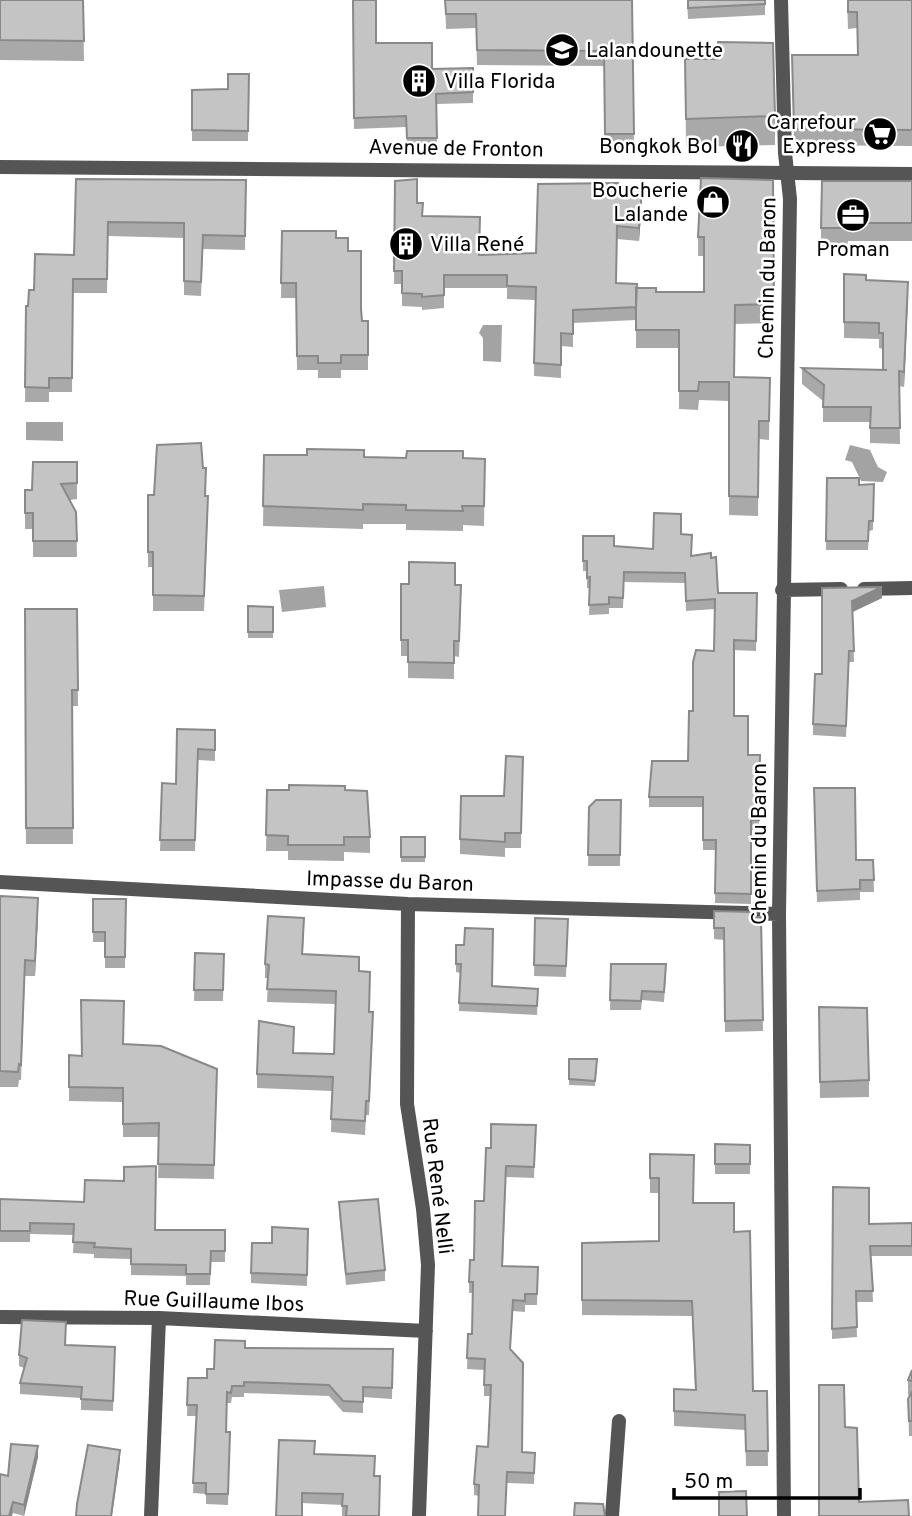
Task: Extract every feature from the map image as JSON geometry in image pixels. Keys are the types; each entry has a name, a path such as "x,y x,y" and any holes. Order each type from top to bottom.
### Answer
{"street":[{"name":"Chemin du Baron","path":"782,0 790,238 782,590 779,914 784,1516"},
{"name":"Avenue de Fronton","path":"0,167 912,174"},
{"path":"782,590 912,588"},
{"name":"Impasse du Baron","path":"0,883 408,904 779,914"},
{"name":"Rue René Nelli","path":"408,904 407,1104 423,1209 428,1265 419,1516"},
{"name":"Rue Guillaume Ibos","path":"0,1317 159,1318 426,1331"},
{"path":"150,1516 159,1318"},
{"path":"612,1516 619,1422"}],"shaded area":[{"path":"483,325 502,325 501,362 483,361 483,338 479,333"},
{"path":"26,422 63,422 63,441 26,440"},
{"path":"850,445 870,450 878,467 887,472 883,482 861,481 852,462 845,460"},
{"path":"324,586 326,607 282,612 279,590"}],"building":[{"path":"0,0 83,0 84,41 0,40"},
{"path":"353,0 376,0 376,43 432,43 432,69 473,68 473,92 436,94 437,138 407,138 406,116 354,118"},
{"path":"445,0 632,0 634,134 605,134 604,51 477,50 476,14 446,14"},
{"path":"688,0 765,0 765,4 688,8"},
{"path":"848,0 912,0 912,130 794,129 792,55 858,55 857,12 848,12"},
{"path":"718,42 773,43 775,116 686,119 685,59 718,59"},
{"path":"228,74 249,74 248,131 192,130 192,90 228,89"},
{"path":"701,178 773,180 774,304 735,305 734,377 770,378 769,421 759,421 758,497 729,496 729,382 699,382 698,391 679,391 679,330 636,330 636,288 656,288 656,292 704,292 704,237 698,237"},
{"path":"76,179 246,180 245,236 203,235 201,282 184,281 184,223 108,222 107,279 73,279 72,378 49,378 49,388 25,387 26,306 29,290 34,290 35,254 74,255"},
{"path":"417,179 417,203 423,203 422,216 480,217 479,255 536,253 538,184 618,183 618,187 642,188 639,228 617,226 616,283 637,284 636,307 573,310 573,334 561,333 561,365 534,363 536,287 507,286 507,275 444,275 444,295 422,297 422,294 402,293 402,271 394,271 395,181"},
{"path":"822,181 912,181 912,223 848,223 847,228 821,228"},
{"path":"282,231 336,231 336,238 348,238 348,251 361,251 361,309 362,321 368,321 368,355 341,355 341,363 318,363 318,356 297,356 296,283 281,283"},
{"path":"844,274 866,275 866,280 908,282 904,372 899,371 900,428 870,428 871,407 823,407 824,385 802,368 883,370 883,333 879,333 879,323 844,322"},
{"path":"201,443 203,468 206,468 205,496 208,496 204,596 153,595 153,552 148,552 148,495 154,495 157,445"},
{"path":"307,449 364,450 364,457 406,458 407,451 463,451 463,458 485,459 484,506 462,506 463,511 406,510 406,505 363,504 363,510 263,506 264,455 307,455"},
{"path":"33,462 77,462 77,483 61,484 76,512 77,541 33,541 33,513 25,513 25,490 32,490"},
{"path":"827,478 859,478 859,485 874,484 873,521 869,521 868,541 826,541"},
{"path":"654,513 681,514 681,534 692,535 691,556 711,553 711,558 716,557 718,593 757,593 756,641 734,640 734,716 748,716 748,755 760,755 759,820 751,820 751,894 715,893 716,840 703,840 703,797 649,797 652,761 688,761 689,711 693,711 693,662 696,650 714,651 715,599 686,601 685,573 624,572 623,598 609,597 609,604 589,605 590,577 587,578 587,561 583,561 583,536 614,536 614,546 653,549"},
{"path":"409,562 455,563 455,585 461,585 459,641 454,641 454,663 408,662 408,640 401,640 401,584 409,584"},
{"path":"882,587 852,601 854,651 849,651 846,726 813,724 815,674 822,674 822,588"},
{"path":"248,606 273,607 273,632 248,632"},
{"path":"25,609 77,609 78,690 72,690 73,828 26,828"},
{"path":"177,729 215,730 215,750 198,749 195,840 160,840 162,783 176,784"},
{"path":"506,756 523,757 521,833 505,833 505,842 460,839 461,796 504,796"},
{"path":"289,785 345,786 345,790 367,791 370,837 344,837 344,845 288,845 288,836 266,835 267,790 289,790"},
{"path":"814,788 855,788 856,860 873,860 874,880 860,880 860,889 817,891"},
{"path":"596,800 621,800 620,855 588,855 589,807"},
{"path":"401,837 425,837 425,857 401,857"},
{"path":"0,896 38,898 35,961 25,960 21,1065 19,1064 18,1072 0,1071"},
{"path":"93,899 126,899 125,957 105,957 105,932 93,932"},
{"path":"714,911 751,912 751,917 761,917 763,1020 725,1021 724,928 714,928"},
{"path":"268,916 304,918 302,954 359,957 359,971 370,972 369,1012 373,1012 369,1101 366,1101 365,1121 331,1119 333,1077 257,1074 259,1021 294,1027 293,1053 334,1054 336,991 267,989 269,965 265,964"},
{"path":"535,918 568,919 566,966 534,965"},
{"path":"465,928 493,929 492,986 538,989 537,1006 459,1003 461,964 456,964 456,945 464,945"},
{"path":"195,953 224,954 223,990 194,990"},
{"path":"611,964 666,964 664,992 642,991 641,1001 610,1000"},
{"path":"81,1000 124,1001 123,1044 161,1046 217,1069 214,1165 158,1164 159,1123 123,1124 123,1088 69,1087 69,1055 82,1056"},
{"path":"819,1007 867,1008 869,1080 820,1082"},
{"path":"569,1059 597,1059 595,1081 569,1079"},
{"path":"491,1124 536,1125 534,1167 506,1166 502,1266 538,1267 537,1294 525,1294 525,1301 513,1300 510,1349 523,1363 522,1452 535,1453 534,1473 507,1472 505,1516 478,1516 479,1485 474,1484 477,1446 488,1447 491,1385 484,1385 485,1359 467,1358 468,1334 472,1334 473,1282 469,1282 470,1260 474,1260 475,1201 484,1201 486,1148 491,1148"},
{"path":"715,1144 750,1145 750,1164 715,1164"},
{"path":"650,1154 694,1155 693,1203 734,1203 734,1232 750,1231 753,1391 767,1391 768,1451 746,1451 745,1415 674,1411 674,1389 696,1390 692,1301 582,1300 582,1243 659,1241 659,1178 650,1178"},
{"path":"156,1166 155,1230 225,1230 225,1251 211,1251 210,1274 186,1274 186,1265 131,1264 131,1249 94,1247 95,1243 73,1242 74,1224 30,1223 30,1231 0,1231 0,1199 84,1202 85,1180 124,1181 124,1167"},
{"path":"833,1187 869,1188 869,1224 912,1223 912,1246 870,1246 873,1291 856,1291 857,1327 832,1329"},
{"path":"378,1199 385,1270 346,1274 339,1202"},
{"path":"272,1227 308,1229 307,1275 251,1273 252,1243 272,1243"},
{"path":"22,1320 66,1322 65,1345 115,1347 113,1401 81,1399 82,1387 20,1383 27,1358 19,1355"},
{"path":"215,1340 245,1341 245,1348 393,1349 392,1388 363,1387 363,1402 343,1401 329,1385 244,1382 244,1386 232,1386 231,1393 227,1392 226,1432 230,1432 228,1494 206,1494 206,1483 193,1483 197,1405 187,1405 188,1378 207,1378 207,1369 214,1369"},
{"path":"819,1385 844,1385 845,1427 857,1428 859,1502 908,1500 909,1516 819,1516"},
{"path":"912,1392 912,1421 909,1421 908,1399"},
{"path":"279,1440 315,1441 314,1454 375,1456 374,1476 380,1476 379,1516 346,1516 347,1506 342,1506 343,1494 302,1493 302,1516 276,1516"},
{"path":"11,1444 38,1446 24,1505 13,1502 9,1516 0,1516 0,1474 8,1476"},
{"path":"88,1445 120,1450 111,1516 76,1516"},
{"path":"746,1491 747,1516 719,1516 719,1492"},
{"path":"575,1503 603,1504 605,1516 574,1516"}],"place":[{"name":"Lalandounette","path":"562,50"},
{"name":"Villa Florida","path":"419,81"},
{"name":"Carrefour Express","path":"880,134"},
{"name":"Bongkok Bol","path":"742,146"},
{"name":"Boucherie Lalande","path":"713,202"},
{"name":"Proman","path":"853,215"},
{"name":"Villa René","path":"406,244"}]}
